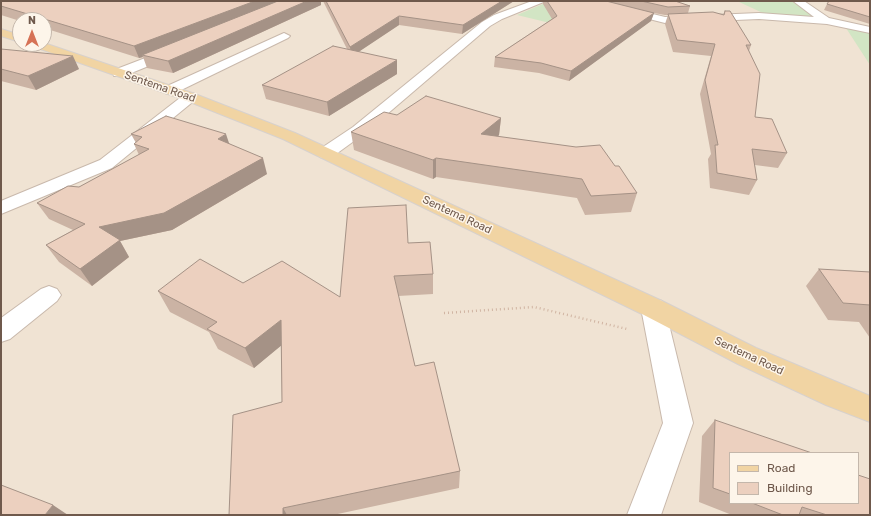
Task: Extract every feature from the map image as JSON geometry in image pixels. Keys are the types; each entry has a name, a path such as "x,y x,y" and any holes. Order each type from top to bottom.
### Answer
{"main road":[{"path":"1,32 12,36"},
{"name":"Sentema Road","path":"52,50 190,97 245,118 326,153 653,308 747,356 836,396 870,409"}],"street":[{"path":"326,153 359,130 486,24 498,16 541,1"},
{"path":"589,1 666,20 760,16 827,21 870,30"},
{"path":"798,1 827,21"},
{"path":"741,7 760,16"},
{"path":"170,90 284,36"},
{"path":"119,73 185,46"},
{"path":"1,208 106,164 190,97"},
{"path":"1,332 49,296"},
{"path":"644,515 678,423 653,308"}],"path":[{"path":"444,313 534,307 659,336"}],"shaded area":[{"path":"1,1 870,1 870,515 1,515"}],"green space":[{"path":"550,1 573,1 550,23 517,15"},
{"path":"737,1 791,1 819,18 765,14"},
{"path":"846,28 870,33 870,65"}],"building":[{"path":"1,1 255,1 134,46 52,21 52,12 21,12 1,6"},
{"path":"278,1 307,1 168,61 142,55"},
{"path":"326,1 502,1 463,25 399,16 350,47"},
{"path":"547,1 606,1 654,13 571,71 541,63 495,57 557,16"},
{"path":"641,1 675,1 690,6 668,7"},
{"path":"829,1 870,1 870,17 827,4"},
{"path":"725,11 730,11 751,45 746,45 760,74 755,117 772,119 787,153 752,149 757,180 717,173 715,145 718,145 705,80 715,44 677,40 668,14 713,12 724,15"},
{"path":"333,46 397,60 327,102 262,85"},
{"path":"1,49 12,50 12,52 32,52 73,56 28,76 1,69"},
{"path":"426,96 501,118 481,134 576,147 600,145 615,166 619,166 637,193 591,196 582,179 436,158 433,160 351,132 384,112 397,115"},
{"path":"166,116 226,134 218,139 263,158 164,213 99,227 120,240 80,269 46,245 85,224 37,203 68,186 79,187 149,149 134,144 142,137 131,134"},
{"path":"406,205 408,243 430,242 433,274 394,276 415,366 434,362 460,471 283,508 283,515 229,515 233,415 282,402 281,320 245,348 207,329 217,322 158,291 200,259 243,283 282,261 340,297 348,208"},
{"path":"819,269 870,272 870,305 843,303"},
{"path":"715,420 809,452 729,452 729,494 713,488"},
{"path":"859,475 870,479 870,515 827,515 802,507 799,515 783,515 755,504 859,504"},
{"path":"1,485 53,505 45,515 1,515"}]}
